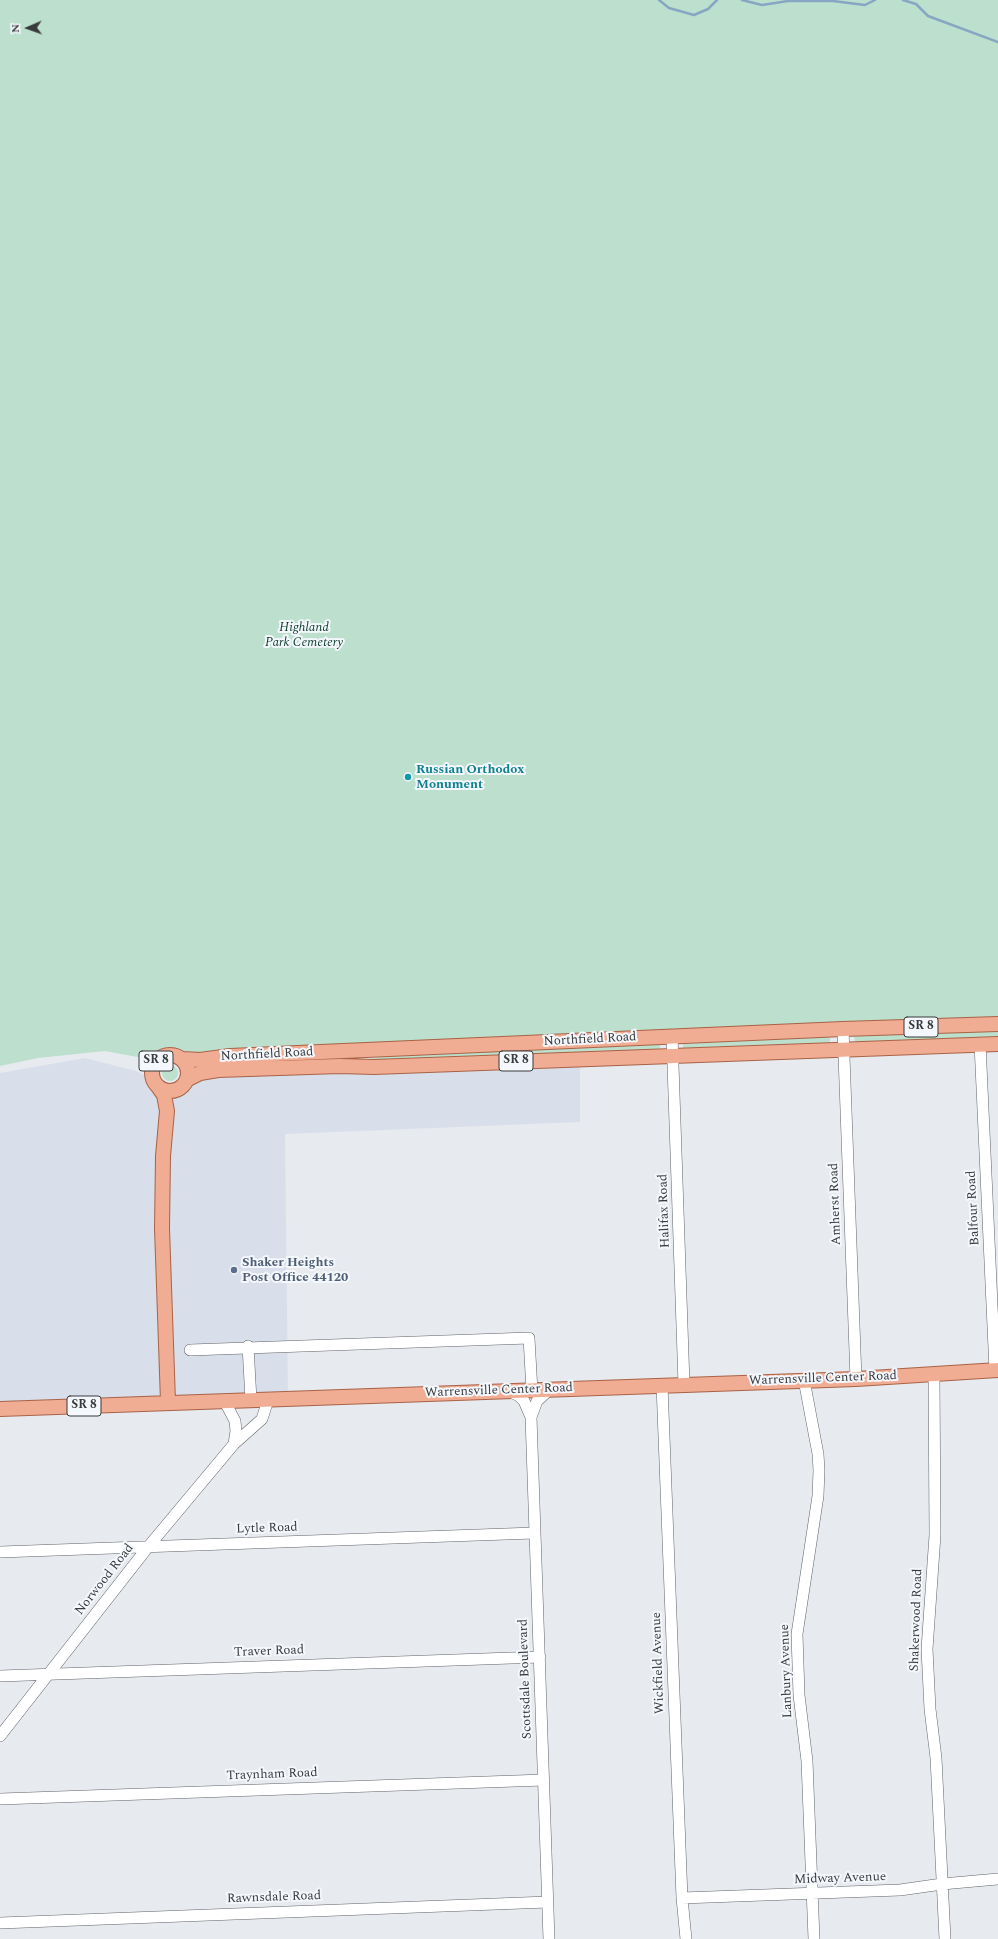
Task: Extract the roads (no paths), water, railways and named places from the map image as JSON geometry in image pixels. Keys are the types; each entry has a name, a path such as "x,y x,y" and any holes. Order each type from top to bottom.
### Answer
{"main road":[{"name":"Northfield Road","path":"183,1059 200,1060 230,1056 672,1036 998,1024"},
{"name":"Northfield Road","path":"185,1083 200,1073 218,1070 340,1066 374,1067 998,1044"},
{"name":"SR 8","path":"168,1402 162,1241 163,1156 167,1111 164,1095 153,1079 152,1070 154,1063 163,1056 169,1054 176,1055 183,1059"},
{"path":"159,1088 173,1091 185,1083 189,1070 183,1059"},
{"name":"SR 8","path":"163,1198 172,1158 176,1105 185,1083"},
{"name":"Warrensville Center Road","path":"0,1409 224,1400 268,1400 550,1390 856,1378 996,1370"}],"street":[{"name":"Amherst Road","path":"843,1029 856,1378"},
{"name":"Halifax Road","path":"672,1036 684,1384"},
{"name":"Balfour Road","path":"980,1044 996,1370"},
{"path":"190,1350 248,1346 529,1338 532,1390"},
{"path":"248,1346 250,1400"},
{"name":"Shakerwood Road","path":"934,1374 935,1535 927,1650 930,1709 936,1758 945,1939"},
{"name":"Lanbury Avenue","path":"804,1380 818,1454 819,1470 818,1496 797,1634 799,1695 807,1762 814,1939"},
{"name":"Wickfield Avenue","path":"662,1385 682,1898 686,1939"},
{"name":"Scottsdale Boulevard","path":"549,1939 531,1417 537,1401 550,1390"},
{"name":"Scottsdale Boulevard","path":"509,1391 519,1396 524,1401 531,1417"},
{"path":"224,1400 235,1421 236,1431 234,1444"},
{"name":"Norwood Road","path":"0,1736 148,1547 234,1444 262,1419 268,1400"},
{"name":"Lytle Road","path":"0,1552 534,1533"},
{"name":"Traver Road","path":"0,1676 540,1656"},
{"name":"Traynham Road","path":"0,1798 544,1780"},
{"name":"Midway Avenue","path":"682,1898 900,1890 942,1884 998,1879"},
{"name":"Rawnsdale Road","path":"0,1922 548,1902"}],"waterway":[{"path":"659,0 669,8 694,15 708,9 717,0"},
{"path":"742,0 762,5 788,1 833,1 865,5 875,0"},
{"path":"903,0 916,4 928,16 998,42"}],"place":[{"name":"Russian Orthodox Monument","path":"408,777"},
{"name":"Shaker Heights Post Office 44120","path":"234,1270"}],"park label":[{"name":"Highland Park Cemetery","path":"304,636"}]}
